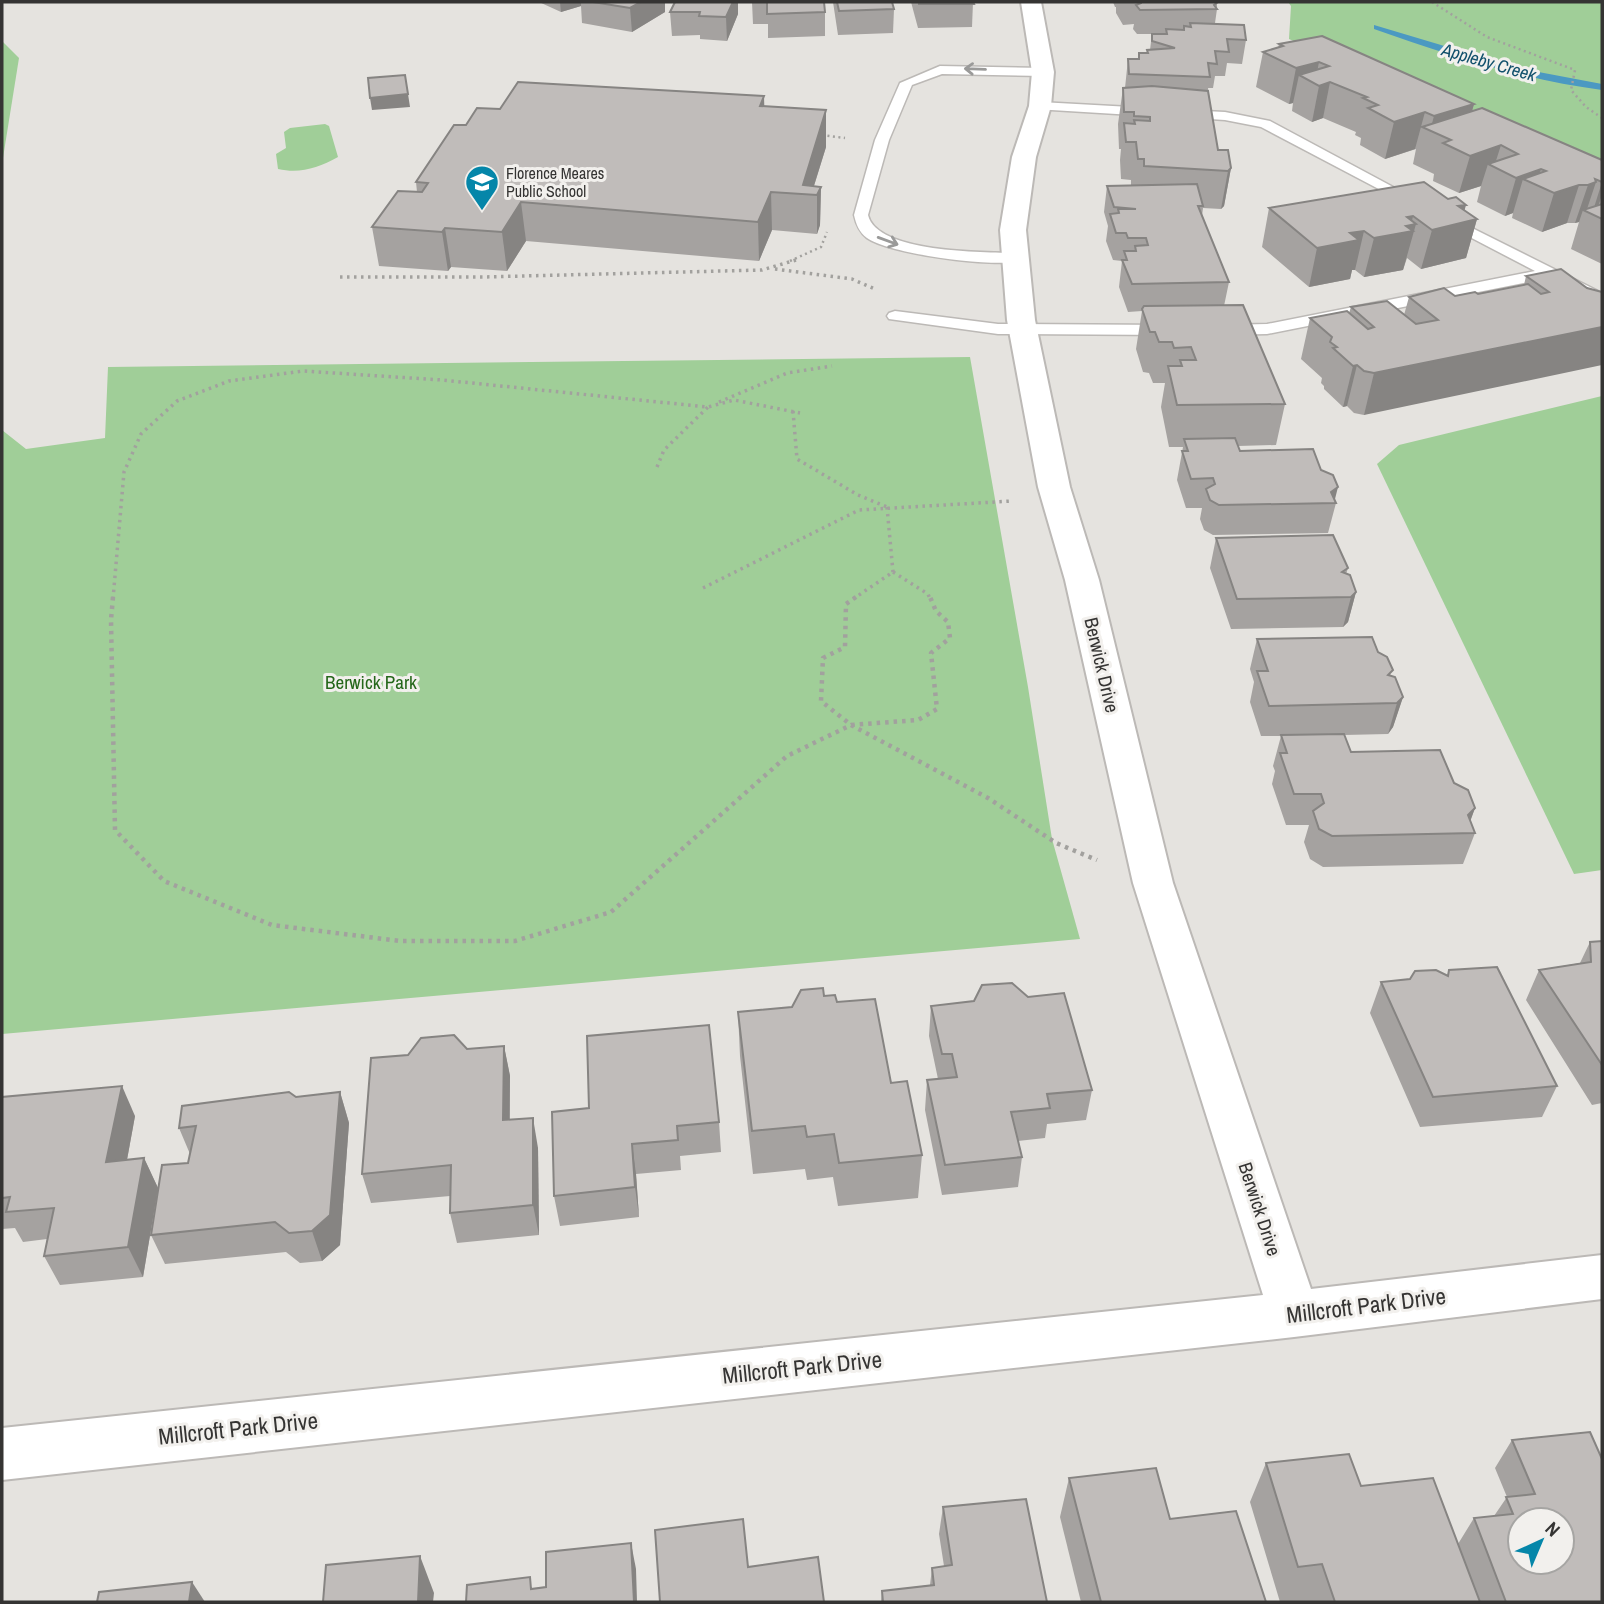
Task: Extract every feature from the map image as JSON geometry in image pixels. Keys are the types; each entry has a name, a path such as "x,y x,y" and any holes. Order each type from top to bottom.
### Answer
{"street":[{"name":"Berwick Drive","path":"1031,2 1042,89 1024,157 1013,230 1023,332 1058,499 1082,580 1153,883 1294,1314"},
{"name":"Millcroft Park Drive","path":"2,1454 1294,1314 1602,1277"}],"lane":[{"path":"1016,258 943,253 895,245 875,236 864,227 861,215 882,140 907,83 926,73 952,69 1042,89 1265,124 1602,299"},
{"path":"894,316 962,327 1023,332 1267,329 1549,273"}],"path":[{"path":"1432,2 1487,37 1575,70 1571,90 1586,107 1602,118"},
{"path":"817,135 855,140"},
{"path":"340,277 483,277 762,270 801,258 821,247 828,232 825,224"},
{"path":"657,467 664,450 708,407 769,378 804,366 832,366"},
{"path":"800,413 734,400 708,407 442,380 303,371 229,381 177,401 141,434 124,472 111,620 115,830 164,881 272,925 400,941 515,941 611,912 787,757 851,725 918,720 937,709 931,653 950,638 948,622 936,611 928,594 893,572"},
{"path":"793,411 793,437 797,458 858,495 887,507"},
{"path":"703,588 859,510 1058,499"},
{"path":"887,507 893,572"},
{"path":"893,572 846,604 845,647 823,658 821,701 851,725 988,798 1056,843 1153,883"}],"green space":[{"path":"1288,2 1602,2 1602,178 1289,39 1291,6"},
{"path":"2,41 19,58 2,164"},
{"path":"325,124 329,126 338,157 309,169 278,169 276,154 286,148 284,132 290,128"},
{"name":"Berwick Park","path":"970,357 1052,839 1080,939 2,1034 2,430 26,449 105,438 108,367"},
{"path":"1602,396 1602,870 1574,874 1377,464 1399,445"}],"building":[{"path":"593,2 641,2 630,8"},
{"path":"675,2 733,2 726,17 699,16 700,12 670,12"},
{"path":"767,2 824,2 825,12 767,14"},
{"path":"837,2 892,2 894,9 839,11"},
{"path":"973,2 974,4 919,4"},
{"path":"1141,2 1218,2 1214,5 1217,9 1140,10 1136,5"},
{"path":"1190,23 1244,25 1246,40 1227,39 1229,52 1215,51 1217,64 1208,63 1210,77 1129,74 1128,59 1139,59 1139,53 1148,53 1147,50 1175,48 1152,41 1152,34 1167,34 1166,29 1184,30 1184,26 1191,27"},
{"path":"1322,36 1474,104 1434,116 1425,112 1394,122 1368,108 1378,105 1363,98 1367,97 1330,82 1319,86 1299,75 1329,66 1319,62 1296,68 1263,52 1283,46 1279,44"},
{"path":"405,75 408,94 370,98 368,78"},
{"path":"518,82 764,96 760,106 826,110 803,185 821,187 817,195 771,192 758,222 521,202 502,232 445,228 442,232 372,227 398,191 422,192 428,183 416,182 454,125 466,125 477,108 500,109"},
{"path":"1152,86 1208,91 1218,150 1228,150 1231,168 1228,171 1144,166 1144,159 1138,159 1136,142 1126,142 1124,123 1135,124 1134,120 1150,121 1150,117 1124,112 1123,88"},
{"path":"1482,108 1602,160 1602,182 1595,179 1596,182 1588,185 1554,193 1523,179 1546,171 1541,169 1516,178 1488,164 1518,154 1501,145 1470,156 1443,143 1451,140 1422,127"},
{"path":"1424,182 1448,199 1456,197 1466,205 1458,206 1477,219 1432,230 1413,216 1407,217 1416,224 1406,226 1413,231 1374,238 1364,231 1350,233 1359,240 1317,248 1269,208"},
{"path":"1197,184 1203,206 1198,206 1229,282 1132,284 1122,260 1127,260 1124,251 1136,251 1135,246 1148,245 1146,238 1128,238 1126,233 1116,233 1110,214 1119,213 1118,209 1136,209 1114,207 1107,186"},
{"path":"1602,204 1602,219 1583,210"},
{"path":"1561,269 1587,288 1602,292 1602,327 1374,373 1364,371 1357,365 1353,366 1333,348 1337,347 1330,342 1332,337 1310,318 1347,311 1368,329 1374,327 1351,307 1387,301 1416,324 1438,320 1409,297 1444,288 1455,296 1528,284 1541,294 1549,292 1526,276"},
{"path":"1243,305 1285,404 1177,405 1168,366 1182,366 1180,360 1196,360 1191,347 1174,348 1172,342 1159,342 1155,332 1150,332 1142,309 1144,306"},
{"path":"1235,438 1240,451 1313,449 1321,470 1333,475 1338,487 1331,492 1336,503 1219,505 1210,500 1206,489 1215,484 1213,478 1191,479 1182,451 1188,451 1184,439"},
{"path":"1333,535 1348,568 1342,572 1350,575 1356,592 1351,597 1237,599 1216,538"},
{"path":"1372,637 1378,652 1387,657 1393,670 1388,675 1395,677 1403,697 1397,703 1269,706 1257,671 1268,671 1257,639"},
{"path":"1344,734 1351,752 1440,750 1454,783 1468,790 1475,808 1468,815 1475,833 1332,836 1319,829 1313,811 1324,803 1321,794 1294,794 1280,753 1287,753 1281,735"},
{"path":"1602,941 1602,1065 1539,970 1591,962 1590,942"},
{"path":"1497,967 1557,1086 1433,1097 1381,982 1410,979 1415,971 1436,970 1448,976 1449,970"},
{"path":"1012,983 1028,997 1064,993 1092,1090 1047,1094 1050,1108 1011,1112 1022,1157 945,1165 927,1080 957,1077 952,1054 942,1054 931,1006 974,1001 982,985"},
{"path":"823,988 824,996 835,995 837,1002 875,999 891,1083 907,1081 922,1155 839,1163 834,1134 807,1137 805,1126 752,1131 738,1012 792,1007 801,990"},
{"path":"709,1025 719,1122 677,1126 678,1140 632,1144 635,1187 554,1196 552,1112 589,1108 587,1036"},
{"path":"454,1035 467,1049 504,1046 503,1120 533,1118 533,1205 450,1213 451,1165 362,1174 371,1058 408,1055 421,1038"},
{"path":"122,1086 106,1162 144,1158 128,1247 44,1256 54,1208 6,1212 10,1197 2,1198 2,1097"},
{"path":"289,1092 296,1097 340,1092 330,1215 312,1231 289,1233 275,1222 151,1235 162,1165 188,1163 196,1126 179,1128 182,1106"},
{"path":"1590,1432 1602,1459 1602,1602 1506,1602 1474,1518 1506,1515 1506,1576 1576,1576 1576,1506 1510,1506 1506,1497 1535,1494 1512,1440"},
{"path":"1349,1454 1361,1486 1433,1478 1480,1602 1335,1602 1322,1564 1298,1567 1266,1463"},
{"path":"1156,1468 1170,1519 1236,1511 1266,1602 1101,1602 1069,1478"},
{"path":"1026,1499 1047,1602 883,1602 882,1591 934,1585 932,1568 952,1565 943,1507"},
{"path":"743,1519 748,1567 818,1557 824,1602 660,1602 655,1530"},
{"path":"631,1543 634,1602 466,1602 467,1585 530,1577 531,1589 546,1587 546,1552"},
{"path":"420,1556 418,1602 323,1602 326,1565"},
{"path":"192,1582 189,1602 97,1602 99,1592"}],"waterway":[{"name":"Appleby Creek","path":"1377,27 1516,70 1602,87"}],"place":[{"name":"Florence Meares Public School","path":"482,212"}]}
